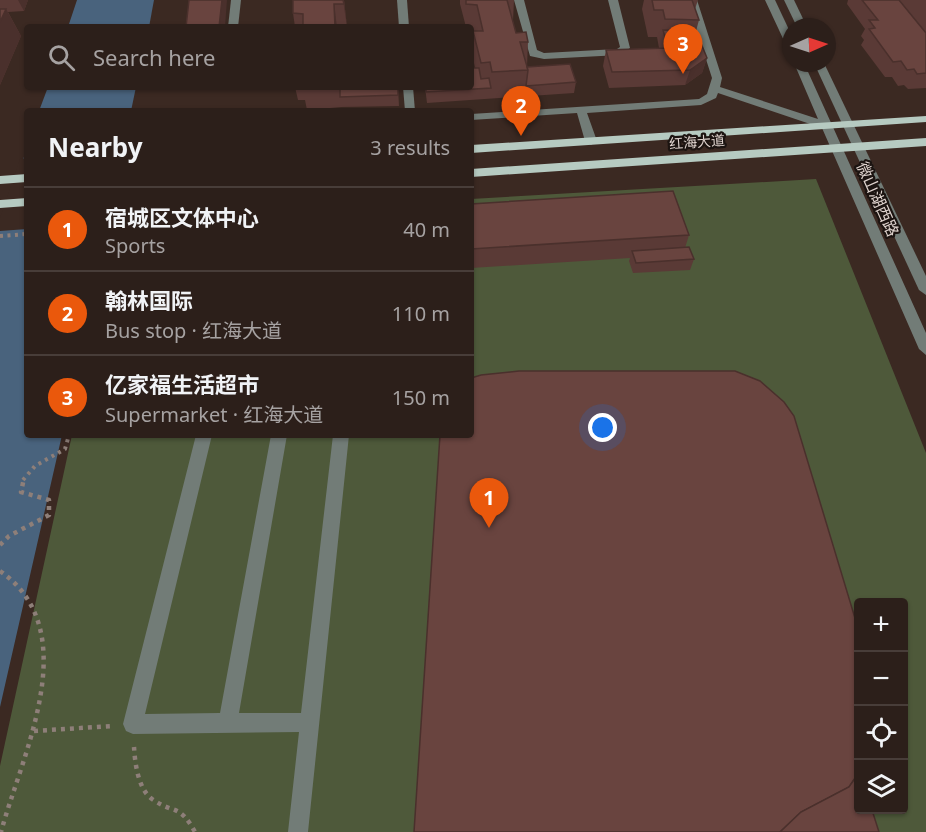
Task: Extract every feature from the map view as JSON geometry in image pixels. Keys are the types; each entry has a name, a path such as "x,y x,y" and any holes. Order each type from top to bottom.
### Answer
{"main road":[{"name":"红海大道","path":"474,149 926,119"},
{"name":"红海大道","path":"474,173 926,142"},
{"path":"0,180 24,178"},
{"path":"0,204 24,202"}],"street":[{"path":"233,24 236,0"},
{"path":"402,0 404,24"},
{"path":"519,0 532,50 534,54 544,56 620,52 625,48 613,0"},
{"path":"692,0 714,66 716,89"},
{"path":"770,0 782,26"},
{"path":"789,0 798,18"},
{"name":"微山湖西路","path":"803,72 926,349"},
{"name":"微山湖西路","path":"823,72 926,290"},
{"path":"474,117 701,102 716,89"},
{"path":"716,89 828,126"},
{"path":"408,90 410,108"},
{"path":"581,110 591,141"},
{"path":"203,438 133,724 310,722"},
{"path":"228,723 278,438"},
{"path":"298,832 341,438"}],"path":[{"path":"0,236 24,234"},
{"path":"0,545 9,536 49,515 49,501 21,492 20,483 28,471 65,449 68,438"},
{"path":"0,571 15,580 32,599 40,628 44,665 41,703 34,731 2,832"},
{"path":"34,731 133,724 135,768 150,798 185,814 195,832"}],"green space":[{"path":"816,179 926,453 926,832 0,832 0,766 71,438 474,438 474,199"}],"water":[{"path":"77,0 154,0 150,24 69,24"},
{"path":"47,90 135,90 132,108 40,108"},
{"path":"24,157 24,438 61,438 0,707 0,228"}],"pier":[{"path":"24,158 24,229 0,231 0,218 20,159"}],"building":[{"path":"189,0 222,0 219,24 186,24"},
{"path":"293,0 343,0 344,4 334,4 335,24 303,24 303,14 293,13"},
{"path":"466,0 507,0 516,33 526,32 528,42 520,42 528,70 492,72 490,62 481,63 474,35 474,31 483,31 477,5 466,4"},
{"path":"652,0 692,0 699,20 665,19 663,10 654,10"},
{"path":"862,0 899,0 926,33 926,73 917,74 914,69 907,70 901,61 893,62 869,29 875,28 869,20 878,20"},
{"path":"0,9 6,9 0,22"},
{"path":"663,30 696,31 707,58 690,70 612,72 606,50 668,48"},
{"path":"570,64 576,82 526,86 527,67"},
{"path":"474,68 479,68 481,79 489,78 491,88 474,89"},
{"path":"340,90 398,90 398,95 340,97"},
{"path":"426,90 458,90 426,92"},
{"path":"673,191 689,235 474,249 474,204"},
{"path":"689,247 694,259 636,263 632,251"},
{"path":"519,371 735,371 760,381 784,402 794,416 854,615 854,780 849,787 801,812 780,832 414,832 440,438 474,438 474,377"},
{"path":"854,780 854,814 873,814 879,832 780,832 801,812 849,787"}],"place":[{"name":"亿家福生活超市","path":"683,74"},
{"name":"翰林国际","path":"521,136"},
{"name":"宿城区文体中心","path":"489,528"}]}
